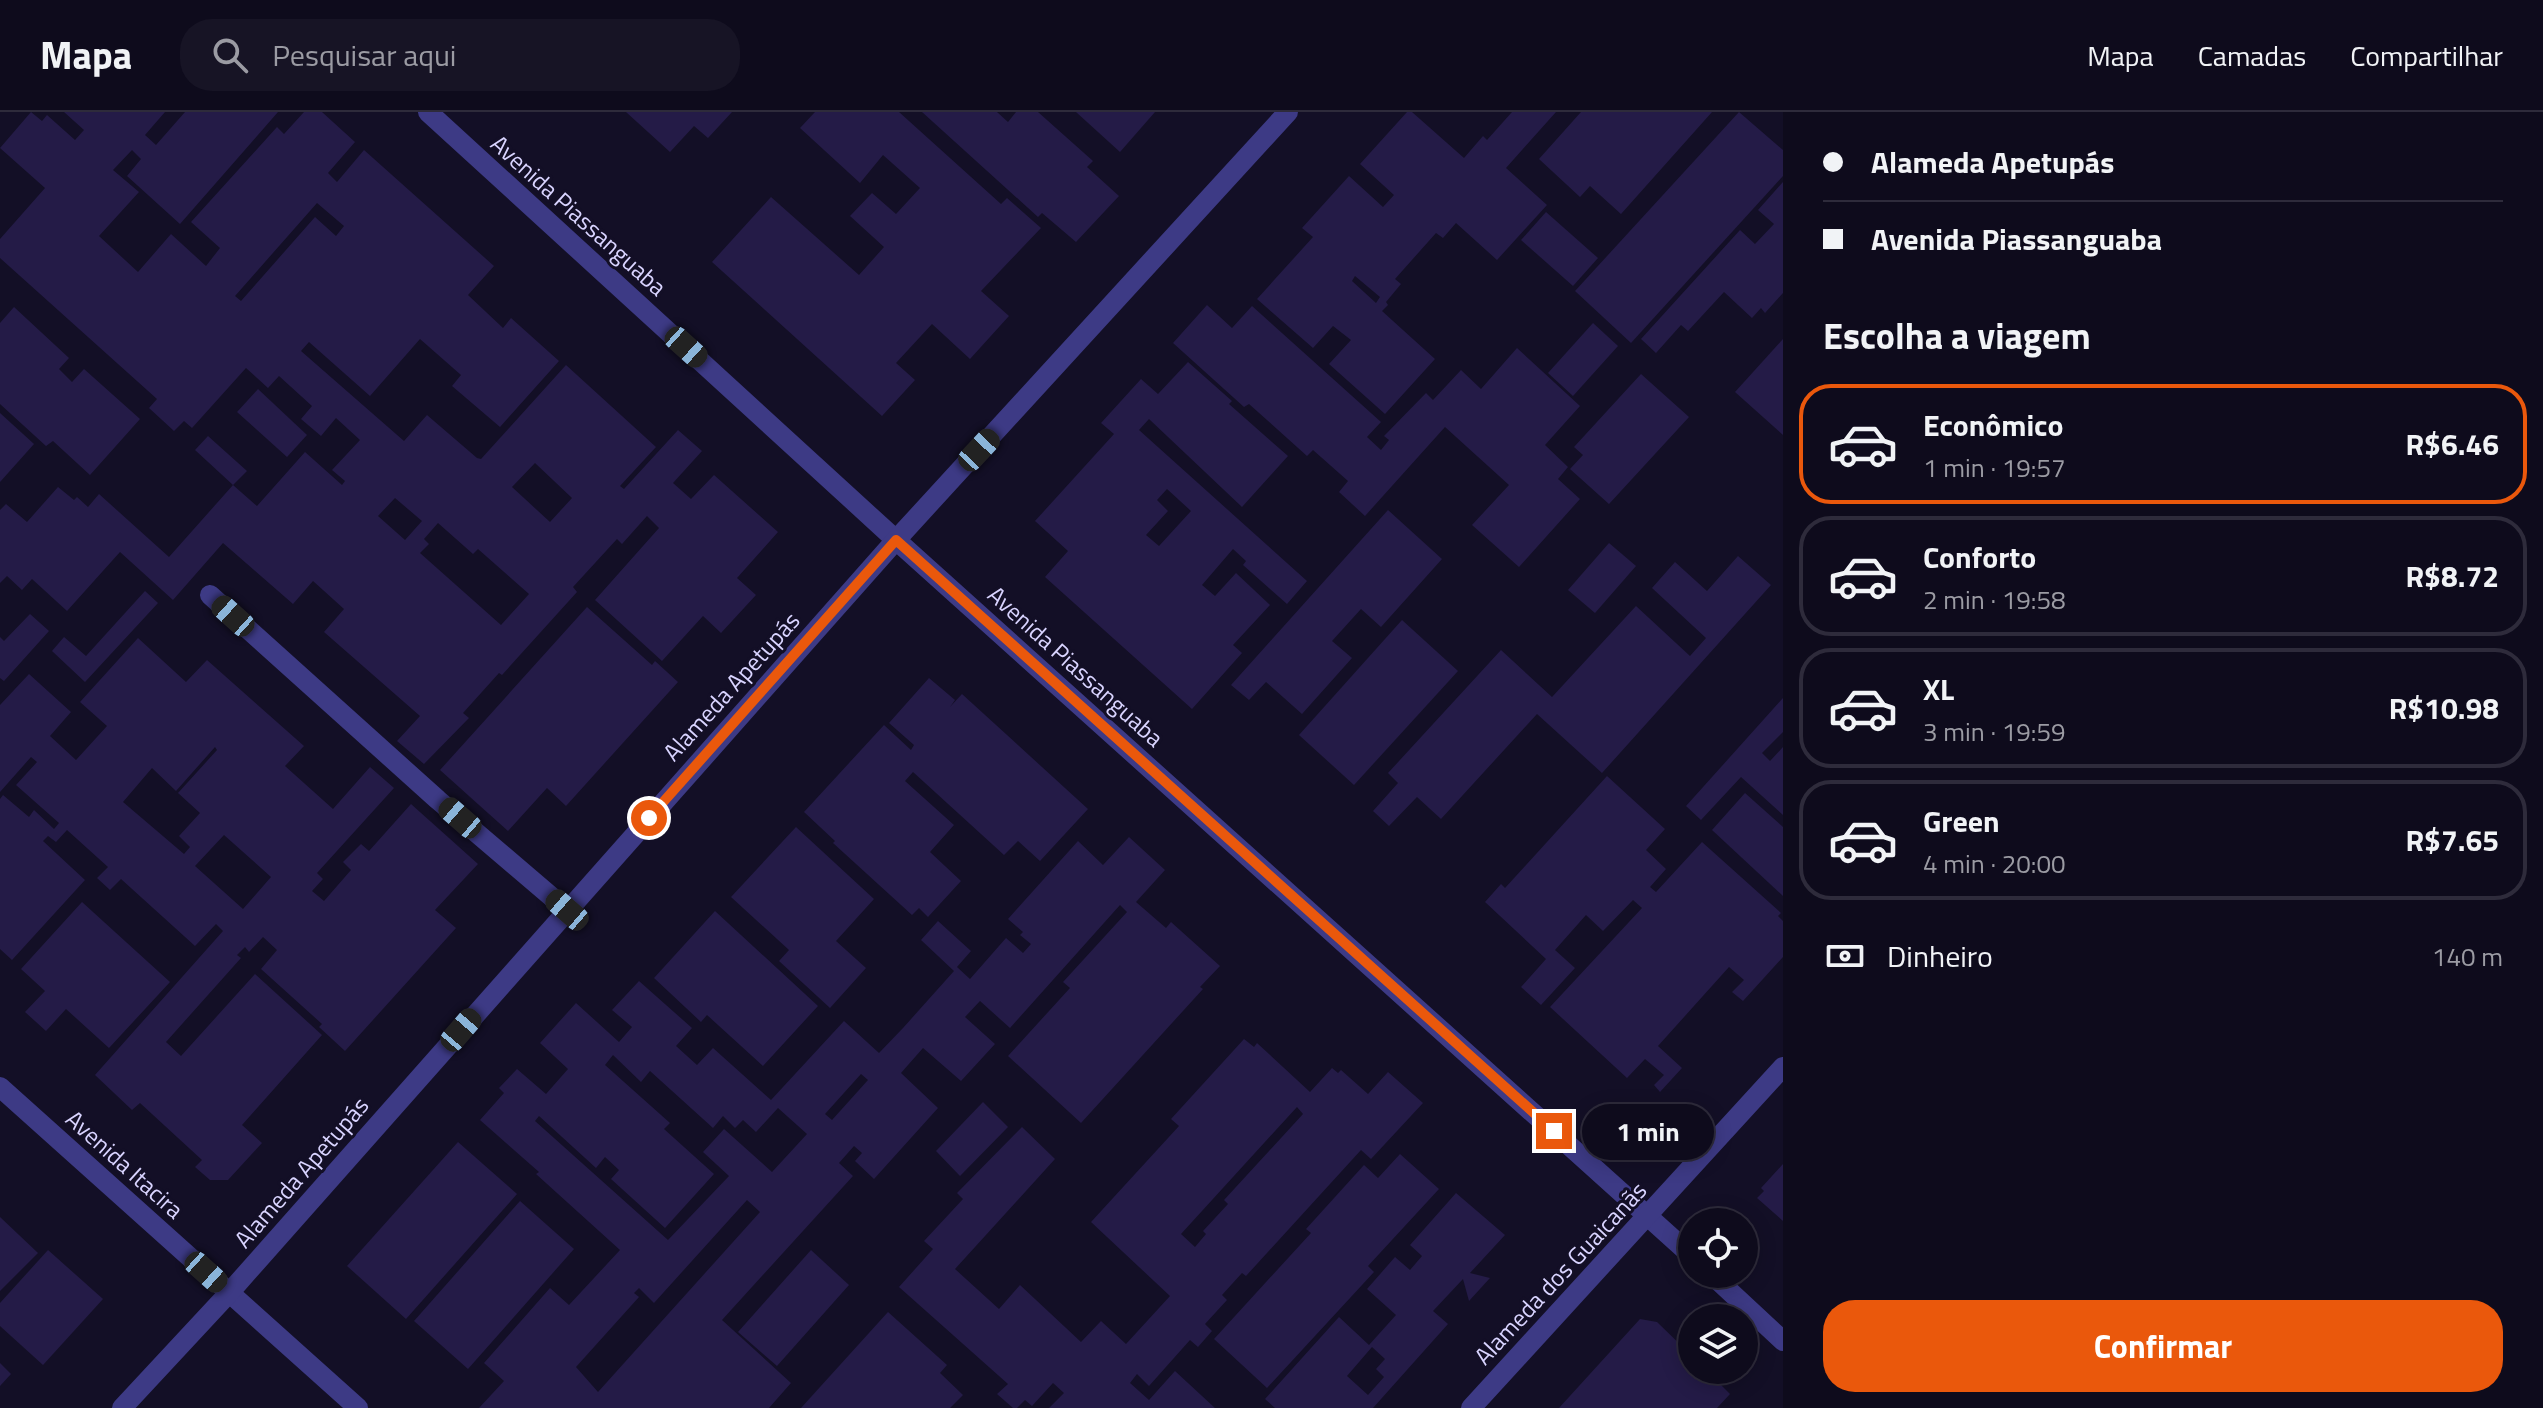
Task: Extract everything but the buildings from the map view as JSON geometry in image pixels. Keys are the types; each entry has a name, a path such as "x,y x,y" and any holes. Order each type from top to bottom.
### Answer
{"street":[{"name":"Avenida Piassanguaba","path":"428,112 896,540 1678,1243"},
{"name":"Alameda Apetupás","path":"122,1408 229,1293 896,540 1288,112"},
{"path":"210,595 438,800 567,910"},
{"name":"Alameda dos Guaicanãs","path":"1471,1408 1783,1067"},
{"name":"Avenida Itacira","path":"0,1087 358,1408"},
{"path":"1726,1288 1783,1341"}],"route":[{"path":"649,818 896,540 1554,1131"}]}
